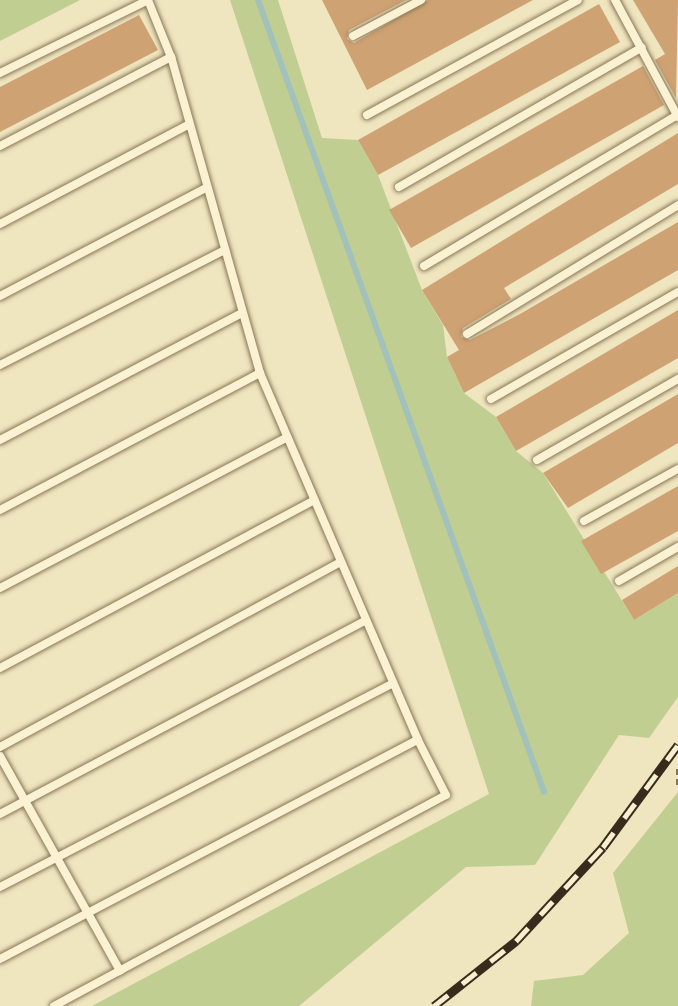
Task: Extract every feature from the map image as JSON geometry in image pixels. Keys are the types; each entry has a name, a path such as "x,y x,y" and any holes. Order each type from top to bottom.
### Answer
{"lane":[{"path":"353,36 421,0"},
{"path":"367,115 578,0"},
{"path":"424,266 678,116 615,0"},
{"path":"0,73 146,1 171,57 260,373 391,684 446,795 54,1006"},
{"path":"399,187 642,47"},
{"path":"0,146 171,57"},
{"path":"0,224 188,125"},
{"path":"0,296 206,188"},
{"path":"467,334 678,205"},
{"path":"0,365 225,250"},
{"path":"491,399 678,292"},
{"path":"0,440 242,313"},
{"path":"0,510 260,373"},
{"path":"537,460 678,379"},
{"path":"0,588 286,438"},
{"path":"584,521 678,469"},
{"path":"0,668 313,501"},
{"path":"619,581 678,547"},
{"path":"0,747 339,563"},
{"path":"0,814 364,621"},
{"path":"0,887 391,684"},
{"path":"0,959 418,740"},
{"path":"0,756 120,971"}],"path":[{"path":"678,769 678,786"}],"green space":[{"path":"0,0 80,0 0,41"},
{"path":"230,0 278,0 322,138 358,140 378,175 422,290 443,325 447,357 464,393 496,417 516,451 543,473 634,620 678,593 678,697 649,738 619,735 535,865 466,867 299,1006 92,1006 489,794"},
{"path":"678,792 678,1006 531,1006 534,981 583,975 629,933 613,873"}],"building":[{"path":"322,0 406,0 349,30 347,39 354,43 428,0 533,0 367,90"},
{"path":"633,0 678,0 676,98 655,60 665,54"},
{"path":"599,4 620,42 378,175 358,140"},
{"path":"139,15 158,50 0,132 0,87"},
{"path":"643,66 664,105 411,248 389,210"},
{"path":"678,133 678,184 504,288 511,299 463,328 461,337 470,340 520,314 678,222 678,270 464,393 447,357 459,350 422,290"},
{"path":"678,310 678,358 516,451 496,417"},
{"path":"678,394 678,443 568,508 543,473"},
{"path":"678,486 678,531 601,574 581,541"},
{"path":"678,566 678,593 634,620 622,600"}],"waterway":[{"path":"258,0 544,792"}],"railway":[{"path":"434,1006 516,941 603,847 678,745"}]}
